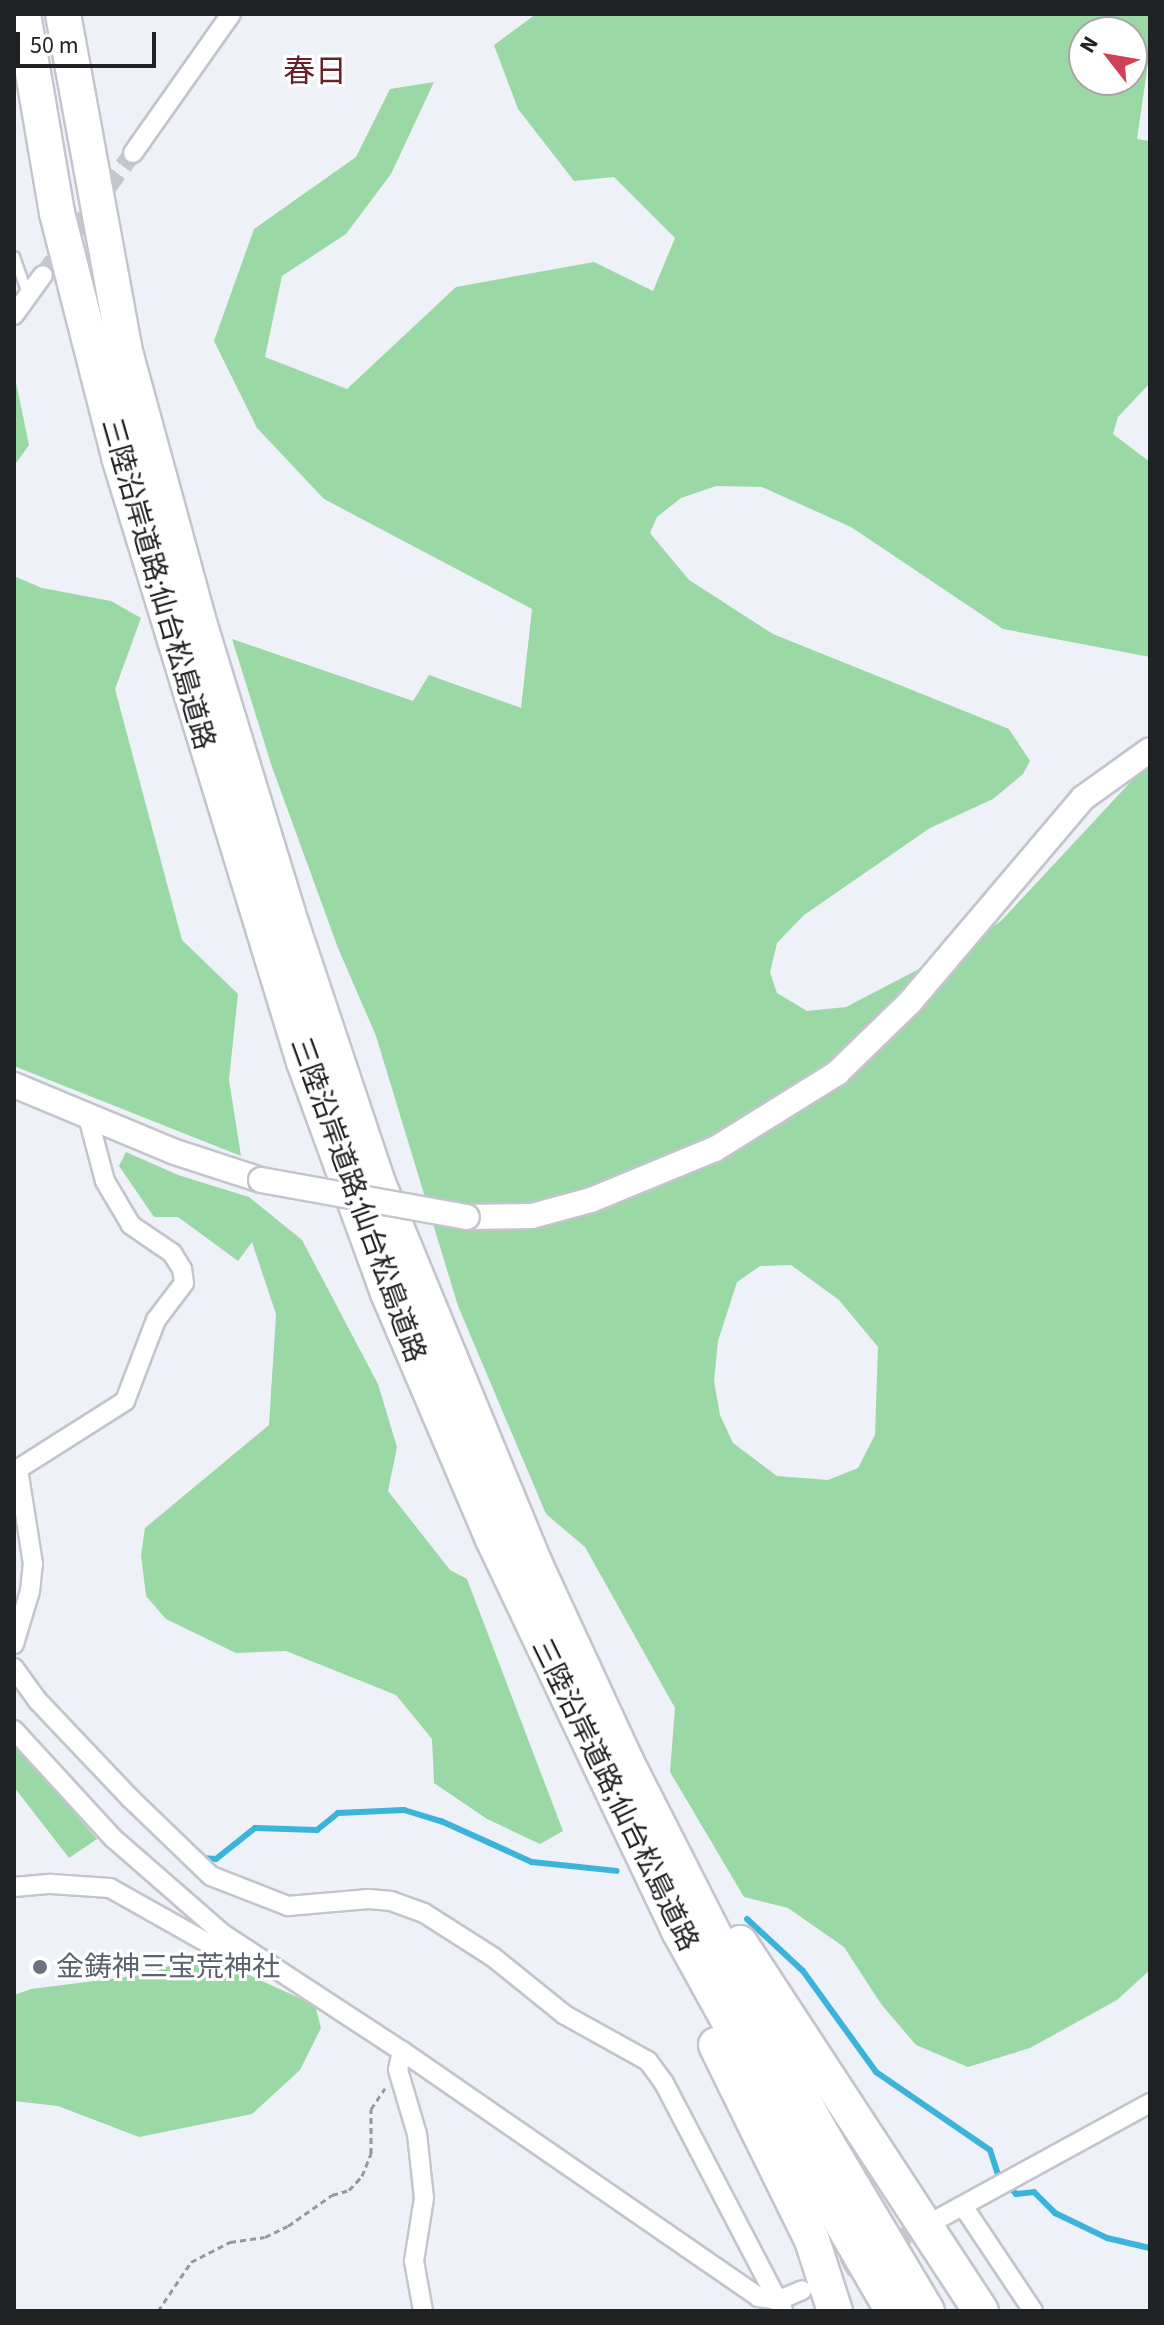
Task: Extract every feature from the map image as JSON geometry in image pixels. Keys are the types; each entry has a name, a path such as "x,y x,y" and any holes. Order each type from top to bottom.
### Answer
{"highway":[{"name":"三陸沿岸道路;仙台松島道路","path":"23,14 57,213 119,457 304,1062 388,1293 493,1539 614,1768 825,2140 927,2311"},
{"name":"三陸沿岸道路;仙台松島道路","path":"63,14 124,348 198,619 288,914 378,1183 535,1564 614,1768 735,2037 893,2311"},
{"path":"84,14 90,165"},
{"path":"614,1768 674,1957 812,2240 835,2311"},
{"path":"614,1768 981,2311"}],"street":[{"path":"133,153 231,14"},
{"path":"14,315 43,275"},
{"path":"14,1085 88,1117 239,1175 261,1180 467,1217 532,1216 591,1200 715,1149 837,1073 910,1002 1083,798 1150,750"},
{"path":"14,1644 30,1591 33,1564 18,1469 125,1401 156,1320 184,1283 182,1269 172,1253 131,1225 105,1181 88,1117"},
{"path":"14,1668 38,1701 130,1798 211,1876 288,1906 369,1899 391,1901 424,1913 493,1957 565,2015 648,2061 781,2306"},
{"path":"14,1730 113,1838 223,1934 402,2051 758,2297 781,2306"},
{"path":"14,1887 51,1884 110,1888 213,1946 279,1973"},
{"path":"402,2051 398,2070 417,2134 424,2198 414,2261 423,2311"},
{"path":"938,2219 1150,2103"},
{"path":"963,2206 1033,2311"},
{"path":"781,2306 802,2290"}],"lane":[{"path":"14,256 28,296"}],"path":[{"path":"158,2311 191,2262 230,2242 265,2237 288,2226 332,2195 349,2190 362,2176 371,2154 371,2109 398,2070"}],"green space":[{"path":"536,14 1150,14 1148,64 1148,16 1068,16 1068,96 1143,96 1137,139 1150,141 1150,383 1118,417 1113,434 1150,462 1150,657 1003,629 851,527 762,487 716,486 681,498 657,517 650,533 689,580 773,634 1009,729 1030,761 1023,774 993,799 930,828 804,915 777,943 770,972 777,993 807,1011 846,1007 967,944 1001,921 1150,761 1150,1970 1117,2000 1030,2048 968,2067 916,2045 881,2004 844,1947 788,1908 744,1897 670,1772 675,1708 585,1547 546,1514 458,1306 376,1036 338,948 272,767 232,639 413,701 429,675 521,708 532,609 324,499 257,428 214,341 254,229 356,157 390,89 434,82 391,174 346,234 282,276 265,357 347,389 456,287 594,262 653,291 675,238 614,177 574,181 518,109 494,45","holes":["791,1265 839,1300 878,1347 875,1435 858,1468 828,1480 777,1476 733,1443 720,1415 714,1381 718,1341 737,1282 760,1266"]},
{"path":"14,373 29,445 14,466"},
{"path":"14,576 42,588 111,601 141,618 115,689 182,940 238,994 229,1080 241,1156 14,1066"},
{"path":"126,1152 178,1175 249,1197 302,1240 378,1384 397,1447 388,1491 450,1570 467,1579 563,1831 540,1844 487,1819 434,1783 432,1739 396,1695 286,1651 236,1653 166,1619 146,1596 141,1555 145,1528 269,1425 276,1314 252,1242 238,1261 178,1217 154,1217 119,1166"},
{"path":"14,1744 97,1839 69,1858 14,1787"},
{"path":"200,1953 315,2005 321,2028 300,2070 252,2114 139,2137 58,2106 14,2101 14,1995 31,1989 150,1974"}],"waterway":[{"path":"202,1858 216,1859 255,1828 317,1830 338,1813 404,1810 441,1821 532,1862 617,1871"},
{"path":"747,1919 803,1971 876,2072 990,2150 998,2174 1016,2194 1034,2192 1055,2213 1107,2238 1150,2248"}],"tunnel":[{"path":"43,275 133,153"},
{"path":"820,2281 932,2222"}],"place":[{"name":"金鋳神三宝荒神社","path":"40,1967"}],"district":[{"name":"春日","path":"315,72"}]}
